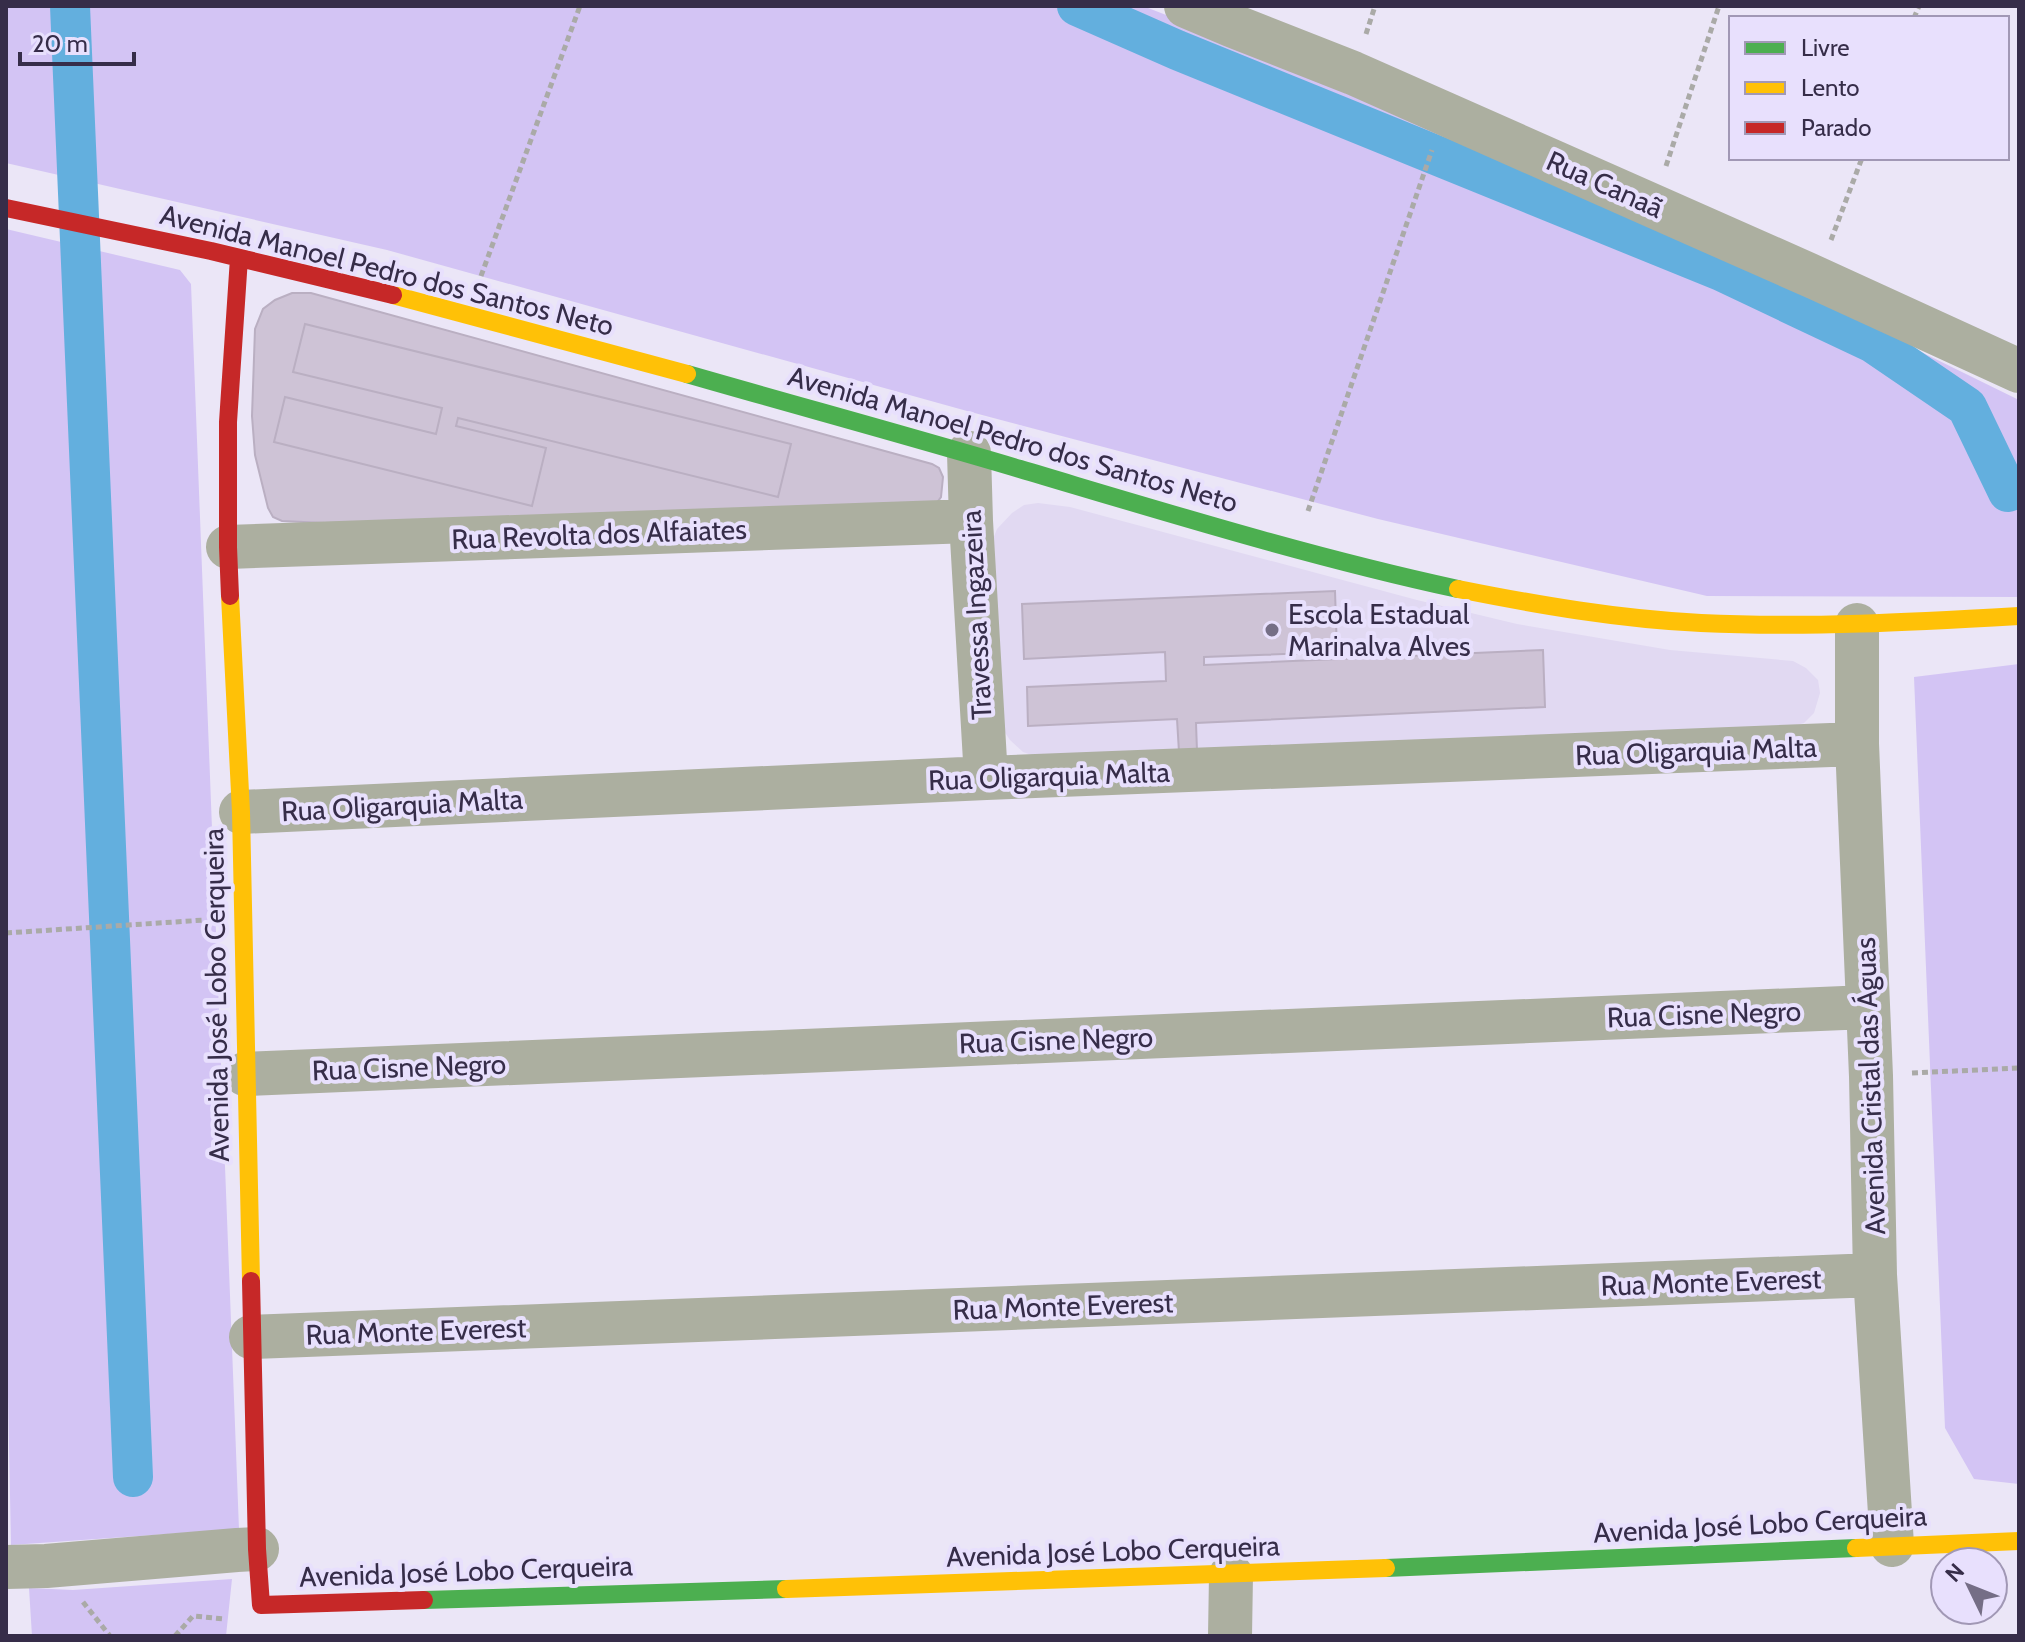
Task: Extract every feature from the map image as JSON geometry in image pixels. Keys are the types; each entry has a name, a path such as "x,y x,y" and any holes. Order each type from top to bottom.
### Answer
{"street":[{"name":"Rua Canaã","path":"1186,6 1353,73 2019,371"},
{"name":"Avenida Manoel Pedro dos Santos Neto","path":"6,208 239,258 467,314 969,453 1294,550 1532,603 1674,622 1857,625 2019,616"},
{"name":"Avenida José Lobo Cerqueira","path":"239,258 228,422 228,547 241,812 251,1337 261,1605 1231,1575 2019,1541"},
{"name":"Travessa Ingazeira","path":"969,453 986,778"},
{"name":"Rua Revolta dos Alfaiates","path":"228,547 971,521"},
{"name":"Avenida Cristal das Águas","path":"1857,625 1857,744 1875,1275 1892,1545"},
{"name":"Rua Oligarquia Malta","path":"241,812 986,778 1857,744"},
{"name":"Rua Cisne Negro","path":"245,1074 1868,1007"},
{"name":"Rua Monte Everest","path":"251,1337 1875,1275"},
{"path":"6,1567 257,1549"},
{"path":"1230,1636 1231,1575"}],"path":[{"path":"467,314 580,6"},
{"path":"1653,205 1719,6"},
{"path":"1294,550 1434,146"},
{"path":"1816,278 1861,160"},
{"path":"6,933 188,922"},
{"path":"1953,1070 2019,1068"},
{"path":"175,1636 193,1616 235,1619"}],"shaded area":[{"path":"6,6 1143,6 1338,82 1809,297 2019,400 2019,597 1707,596 1378,519 967,411 387,250 6,163"},
{"path":"6,229 180,270 191,284 239,1529 11,1545 6,1293"},
{"name":"Escola Estadual Marinalva Alves","path":"1038,503 1070,507 1517,624 1670,650 1793,661 1818,680 1820,693 1814,713 1804,723 1790,727 1046,760 1023,752 998,722 987,554 997,529 1012,513 1024,505"},
{"path":"2019,664 2019,1484 1974,1479 1945,1428 1914,677"},
{"path":"232,1579 226,1636 32,1636 29,1588 73,1590"}],"building":[{"path":"292,293 311,293 932,464 939,468 943,477 941,497 932,509 325,523 282,521 273,517 268,508 255,455 252,416 255,329 263,309"},
{"path":"305,324 791,444 778,497 458,418 456,426 546,448 532,506 274,442 285,397 436,434 442,408 293,372"},
{"name":"Escola Estadual Marinalva Alves","path":"1335,591 1337,652 1204,657 1204,665 1543,650 1545,707 1196,723 1197,751 1179,752 1177,719 1028,726 1027,687 1166,681 1165,652 1024,659 1022,604"}],"waterway":[{"path":"70,6 133,1477"},
{"path":"1077,6 1177,50 1721,271 1873,343 1967,407 2008,492"}],"traffic: fast":[{"path":"687,374 1238,533 1458,589"},
{"path":"1386,1568 1856,1548"},
{"path":"424,1600 786,1589"}],"traffic: slow":[{"path":"393,295 687,374"},
{"path":"1458,589 1579,610 1701,623 1820,625 2019,616"},
{"path":"230,596 241,812 251,1281"},
{"path":"1856,1548 2019,1541"},
{"path":"786,1589 1386,1568"}],"traffic: jam":[{"path":"6,208 211,251 393,295"},
{"path":"230,596 228,422 239,258"},
{"path":"251,1281 261,1605 424,1600"}],"place":[{"name":"Escola Estadual Marinalva Alves","path":"1272,630"}]}
